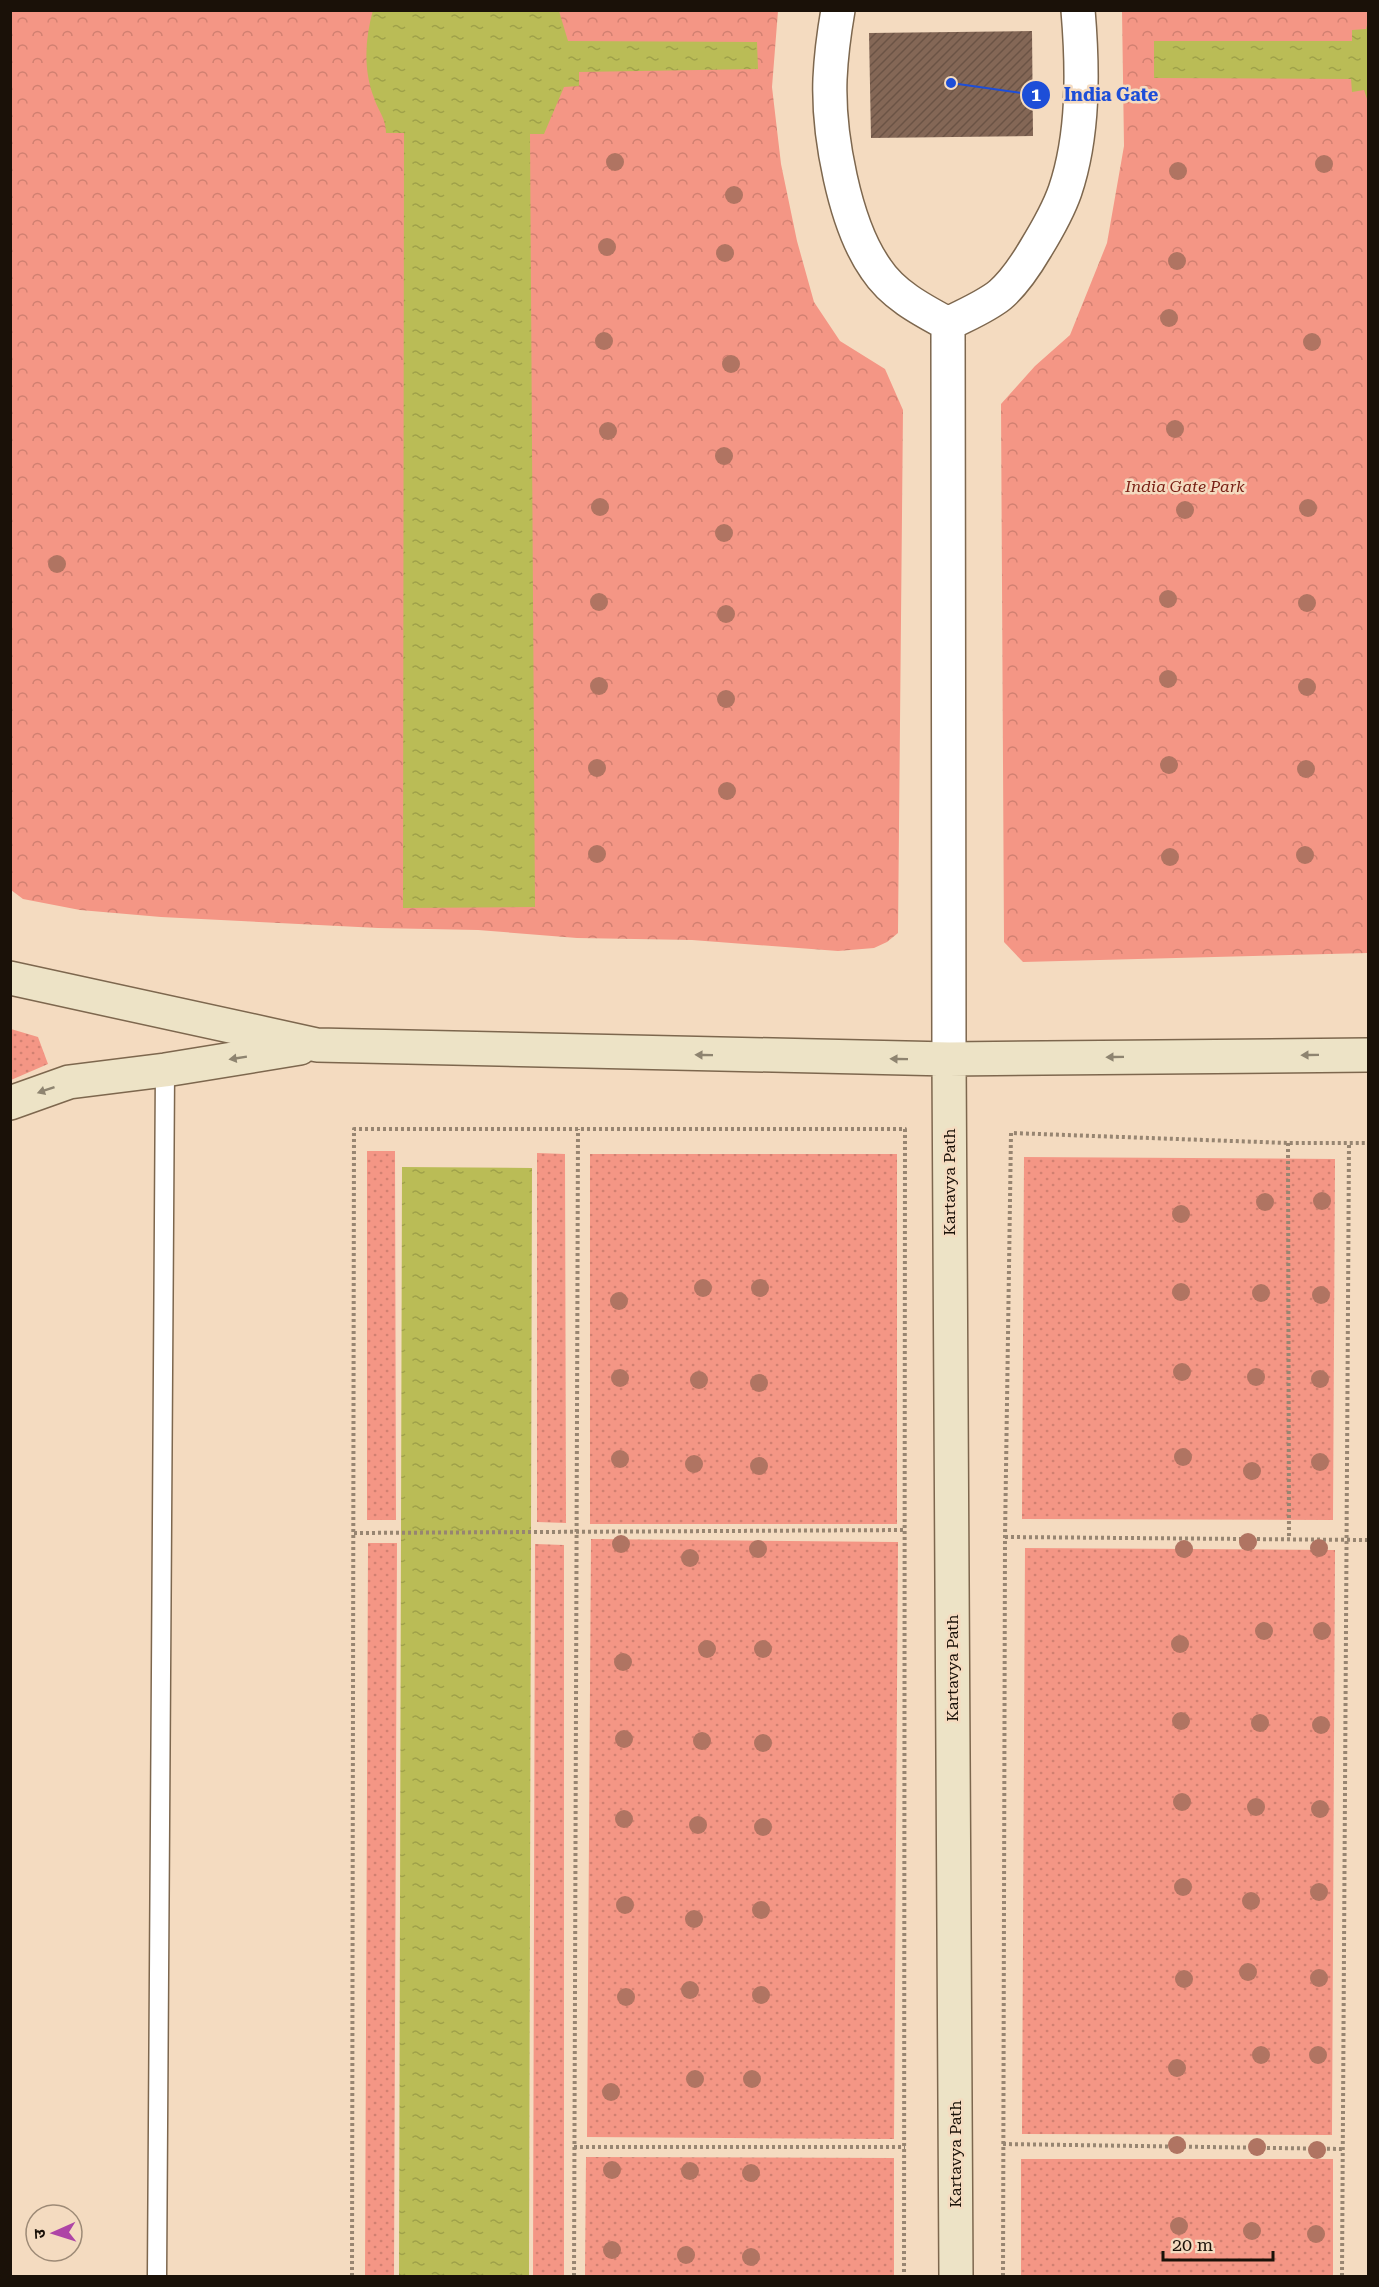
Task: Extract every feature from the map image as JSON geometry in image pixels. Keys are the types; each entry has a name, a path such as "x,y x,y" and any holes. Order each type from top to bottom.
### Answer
{"main road":[{"path":"10,978 317,1045"},
{"path":"10,1103 69,1082 165,1070 317,1045 949,1059 1368,1055"},
{"name":"Kartavya Path","path":"949,1059 956,2277"}],"street":[{"path":"838,10 832,45 830,82 833,132 842,187 857,234 876,270 908,302 948,324"},
{"path":"948,324 999,295 1023,269 1050,225 1065,191 1075,148 1080,96 1081,44 1078,10"},
{"path":"948,324 949,1059"}],"lane":[{"path":"157,2277 165,1070"}],"path":[{"path":"352,2277 354,1129 905,1129 904,2277"},
{"path":"574,2277 578,1129"},
{"path":"1003,2277 1005,1537 1011,1133 1288,1143 1368,1143"},
{"path":"1288,1143 1289,1539"},
{"path":"1342,2277 1349,1143"},
{"path":"354,1533 905,1530"},
{"path":"1005,1537 1368,1540"},
{"path":"1003,2144 1343,2149"},
{"path":"574,2147 905,2147"}],"green space":[{"path":"10,11 778,11 772,87 781,164 797,241 814,302 840,341 885,369 903,410 898,933 887,942 874,948 838,951 692,940 577,938 478,930 378,928 161,917 80,910 23,899 11,890"},
{"name":"India Gate Park","path":"1122,11 1368,11 1368,953 1023,962 1004,942 1001,404 1035,366 1070,335 1107,243 1124,146"},
{"path":"11,1029 38,1037 48,1064 11,1080"},
{"path":"367,1151 395,1151 396,1520 367,1520"},
{"path":"537,1153 565,1154 566,1523 537,1522"},
{"path":"590,1154 897,1154 897,1524 590,1524"},
{"path":"1024,1157 1335,1159 1333,1520 1022,1519"},
{"path":"591,1539 898,1542 894,2139 587,2137"},
{"path":"368,1543 397,1543 394,2276 365,2276"},
{"path":"535,1544 564,1545 564,2276 533,2276"},
{"path":"1025,1548 1335,1550 1332,2135 1022,2134"},
{"path":"586,2157 894,2158 894,2276 585,2276"},
{"path":"1021,2159 1333,2159 1333,2276 1021,2276"}],"water":[{"path":"373,10 559,11 568,41 757,42 758,69 579,72 579,86 564,87 544,134 530,134 535,907 403,908 404,133 386,133 370,87 366,54"},
{"path":"1368,21 1368,102 1364,90 1352,92 1351,79 1154,78 1154,41 1352,41 1352,30 1366,29"},
{"path":"402,1167 532,1168 529,2276 399,2276"}],"building":[{"path":"1032,31 1033,136 871,138 869,33"}],"place":[{"name":"India Gate","path":"951,83"}]}
